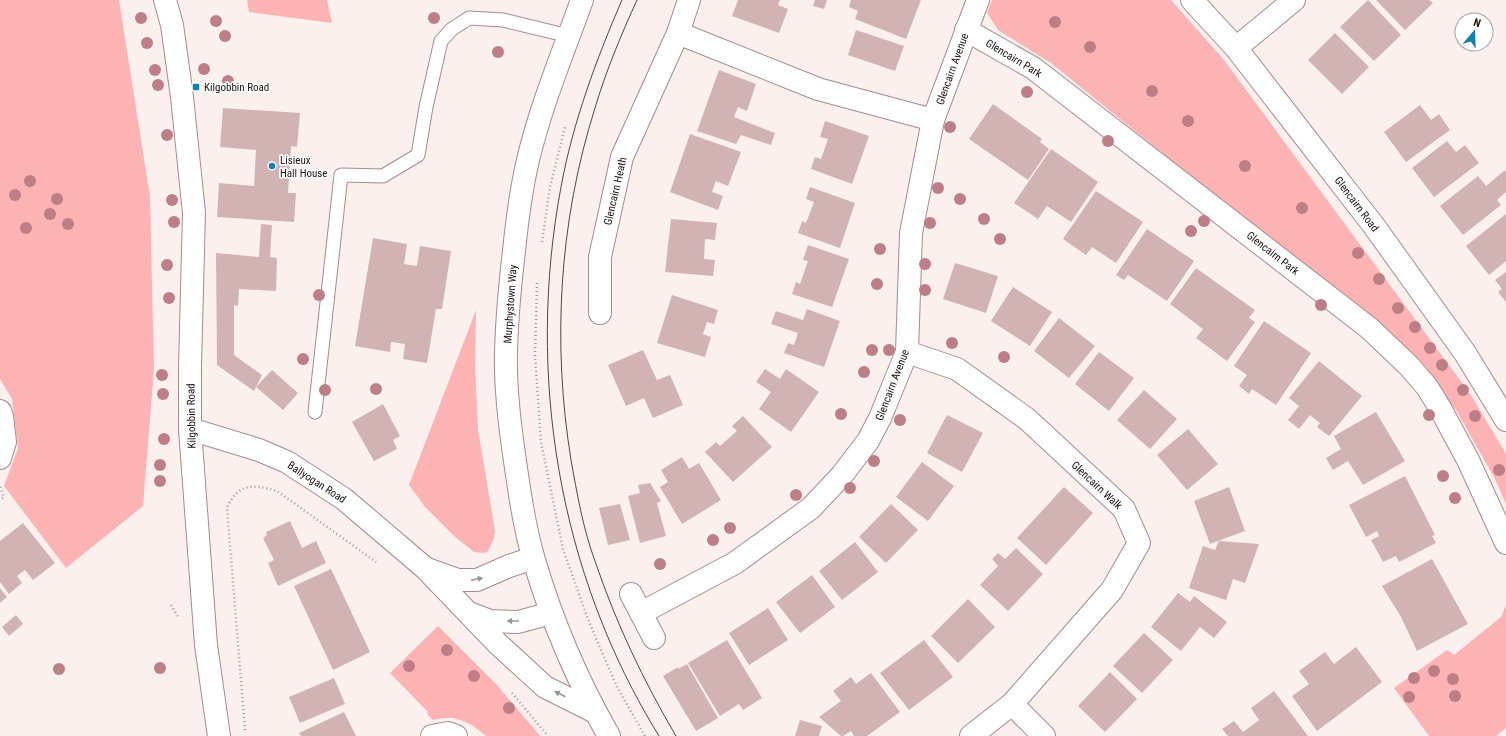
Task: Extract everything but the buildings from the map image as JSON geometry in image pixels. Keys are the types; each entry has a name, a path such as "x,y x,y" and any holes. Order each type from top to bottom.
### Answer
{"street":[{"name":"Kilgobbin Road","path":"165,0 172,25 182,97 194,212 190,429 206,645 219,736"},
{"name":"Murphystown Way","path":"551,613 534,558 517,477 508,414 506,352 510,283 518,212 528,161 542,111 582,0"},
{"name":"Glencairn Heath","path":"600,313 600,256 622,157 678,33 689,0"},
{"name":"Glencairn Avenue","path":"641,613 735,563 811,508 842,475 868,441 880,418 907,352 911,234 932,120 978,0"},
{"name":"Glencairn Road","path":"1192,0 1236,48 1374,226 1465,353 1506,420"},
{"path":"1236,48 1294,0"},
{"name":"Glencairn Park","path":"966,30 1033,68 1369,328 1403,360 1427,387 1440,408 1468,460 1506,543"},
{"path":"678,33 818,89 932,120"},
{"name":"Glencairn Walk","path":"907,352 957,369 1027,419 1124,508 1139,543 1112,590 1012,704 971,736"},
{"path":"0,411 5,442 0,458"},
{"name":"Ballyogan Road","path":"190,429 259,450 287,462 344,499 425,568 502,648 545,687 595,712"},
{"name":"Ballyogan Road","path":"425,568 458,580 477,580 534,558"},
{"path":"631,594 654,638"},
{"name":"Ballyogan Road","path":"468,613 490,621 518,622 551,613"},
{"path":"551,613 595,712 609,736"},
{"path":"1012,704 1044,736"},
{"path":"432,736 448,733 456,736"}],"lane":[{"path":"315,412 341,175 383,176 418,155 426,107 441,41 452,29 469,18 503,20 569,36"}],"path":[{"path":"541,248 550,187 566,123"},
{"path":"537,278 535,355 541,442 563,549 589,622 604,658 617,687 645,736"},
{"path":"246,736 227,508 235,494 245,488 259,486 277,491 378,563"},
{"path":"0,487 4,497 0,500"}],"shaded area":[{"path":"0,0 119,0 150,197 154,369 143,506 66,568 4,486 18,448 12,399 0,379"},
{"path":"247,0 327,0 332,23 249,12"},
{"path":"992,0 1171,0 1224,60 1471,395 1506,454 1506,504 1495,479 1456,410 1415,356 1359,307 1224,205 1051,63 998,30 987,13"},
{"path":"476,310 475,365 478,430 495,531 494,538 488,551 484,553 474,552 454,536 425,507 409,485"},
{"path":"1506,605 1506,728 1496,736 1429,736 1394,688 1447,650 1454,655 1501,617"},
{"path":"438,626 497,685 540,736 486,736 472,725 463,721 453,718 433,720 427,714 428,712 390,673"}],"tram line":[{"path":"622,0 603,45 586,92 572,139 561,187 551,258 547,329 550,400 559,470 574,540 596,608 624,673 659,736"},
{"path":"637,0 614,53 599,94 573,194 562,282 562,371 565,416 571,460 581,511 591,549 621,629 652,694 676,736"}],"place":[{"name":"Kilgobbin Road","path":"196,87"},
{"name":"Lisieux Hall House","path":"272,166"}]}
